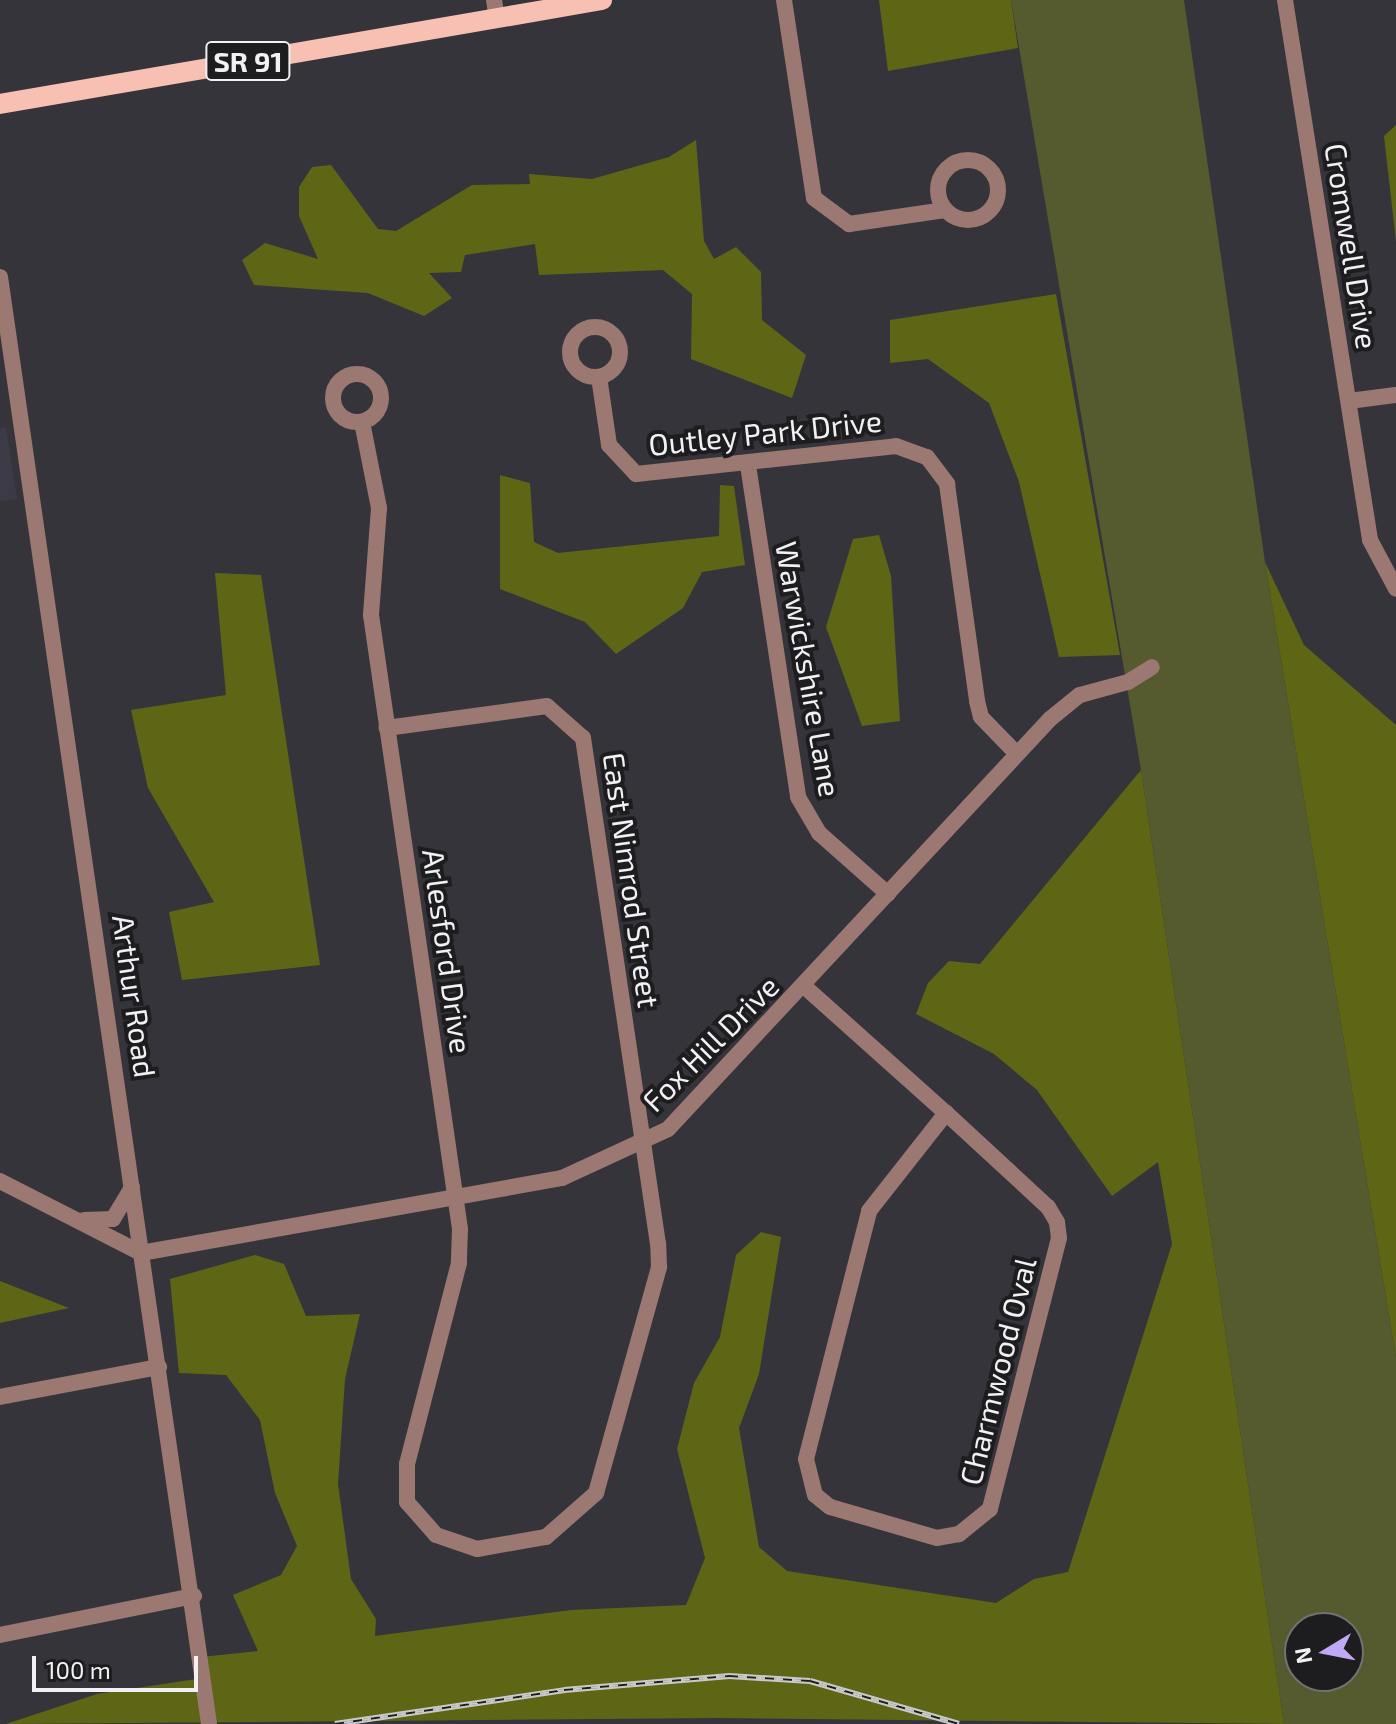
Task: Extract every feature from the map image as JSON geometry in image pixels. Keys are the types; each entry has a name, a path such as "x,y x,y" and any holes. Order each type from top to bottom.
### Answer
{"main road":[{"name":"SR 91","path":"0,104 496,9 602,0"}],"street":[{"path":"784,0 814,198 849,224 945,210"},
{"name":"Cromwell Drive","path":"1285,0 1370,540 1396,589"},
{"name":"Arthur Road","path":"0,277 134,1177 141,1253 194,1596 209,1724"},
{"name":"Outley Park Drive","path":"599,377 609,445 636,474 748,465 896,446 915,448 940,469 981,717 1016,753"},
{"path":"1349,401 1396,395"},
{"name":"Arlesford Drive","path":"362,422 378,494 370,600 456,1198 459,1263 406,1484"},
{"name":"Warwickshire Lane","path":"748,465 798,797 819,833 888,894"},
{"name":"Fox Hill Drive","path":"141,1253 562,1178 642,1144 692,1109 1016,753 1080,695 1128,682 1152,667"},
{"name":"East Nimrod Street","path":"387,728 547,706 583,738 659,1267 596,1493 546,1537 477,1549 456,1546 416,1521 406,1484"},
{"name":"Charmwood Oval","path":"805,987 946,1113 1048,1207 1059,1238 990,1509 959,1534 937,1538 830,1507 815,1495 806,1459 869,1211 946,1113"},
{"path":"79,1219 113,1219 124,1211 134,1177"},
{"path":"0,1181 141,1253"},
{"path":"0,1397 159,1367"},
{"path":"0,1635 194,1596"}],"shaded area":[{"path":"6,427 17,499 0,501 0,428"}],"green space":[{"path":"879,0 1011,0 1018,48 888,71"},
{"path":"1011,0 1184,0 1265,562 1396,1358 1396,1724 1284,1724 1141,770"},
{"path":"1396,125 1396,242 1384,136"},
{"path":"696,140 704,241 714,259 736,247 761,272 762,320 806,355 792,398 691,359 692,294 663,270 539,275 535,244 465,255 461,272 429,273 452,298 424,316 368,293 254,285 242,260 265,243 318,259 299,216 299,187 312,167 331,165 378,229 396,231 472,185 530,184 529,174 592,179 669,157"},
{"path":"1056,294 1120,655 1059,657 1019,482 989,403 928,359 890,363 890,320"},
{"path":"500,475 530,483 534,542 558,553 719,536 720,485 734,486 745,565 702,572 683,608 616,654 585,622 500,589"},
{"path":"879,535 891,576 900,721 862,726 826,627 853,539"},
{"path":"1265,562 1304,645 1396,725 1396,1358"},
{"path":"215,573 261,575 320,965 182,980 169,912 214,902 148,788 131,710 226,695"},
{"path":"1141,770 1284,1724 717,1718 6,1724 97,1694 203,1678 201,1657 258,1651 233,1595 281,1575 297,1546 275,1493 260,1420 226,1375 179,1373 170,1279 255,1255 284,1264 306,1316 360,1314 345,1379 338,1484 351,1579 376,1619 375,1636 571,1610 686,1605 705,1558 677,1449 694,1383 720,1337 736,1255 761,1232 781,1237 759,1374 739,1428 759,1547 787,1571 996,1603 1034,1579 1068,1572 1172,1244 1158,1162 1112,1196 1037,1090 994,1054 916,1014 928,983 949,961 980,964"},
{"path":"0,1281 69,1308 0,1323"}],"railway":[{"path":"335,1724 564,1690 729,1676 810,1681 959,1724"}]}
